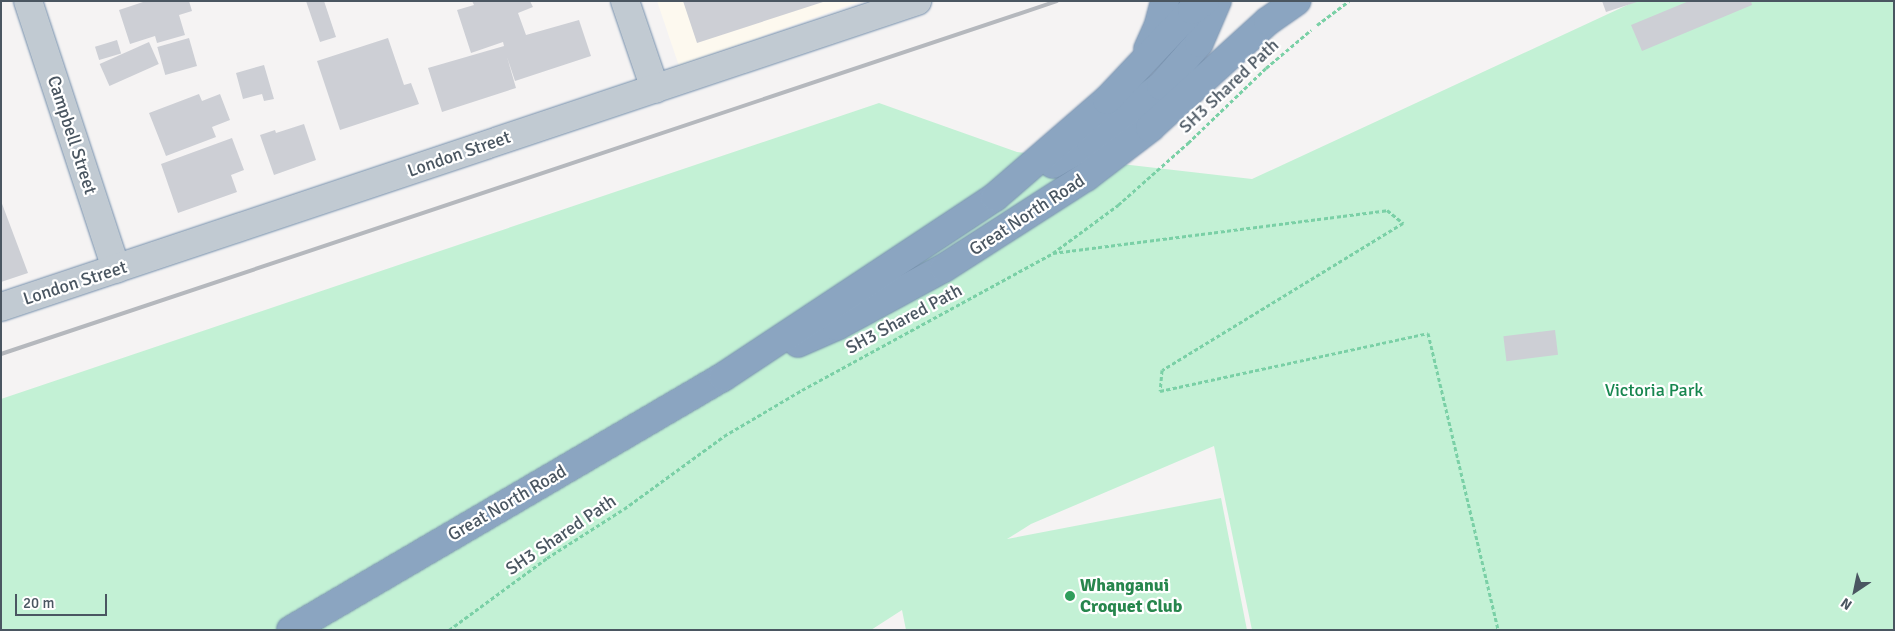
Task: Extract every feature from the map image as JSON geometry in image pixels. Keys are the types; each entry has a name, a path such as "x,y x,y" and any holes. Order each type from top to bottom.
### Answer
{"highway":[{"path":"1141,64 1158,26 1165,1"},
{"name":"Great North Road","path":"292,630 723,377 995,197 1107,100 1192,10 1205,1"},
{"path":"995,197 1091,142 1161,86 1199,43 1217,1"},
{"name":"Great North Road","path":"723,377 837,326 944,268 1086,177 1150,128 1268,21 1297,1"}],"street":[{"name":"Campbell Street","path":"28,1 116,269"},
{"path":"625,1 654,89"},
{"name":"London Street","path":"1,307 917,1"}],"path":[{"name":"SH3 Shared Path","path":"449,630 547,558 624,509 724,436 802,390 1053,253 1118,205 1188,143 1266,68 1349,1"},
{"path":"1053,253 1387,210 1403,223 1162,370 1160,391 1428,333 1498,630"}],"shaded area":[{"path":"657,1 861,1 679,66"}],"green space":[{"name":"Victoria Park","path":"1636,1 1894,1 1894,630 1252,630 1214,446 1031,524 1007,539 1221,498 1247,630 906,630 902,610 871,630 1,630 1,399 879,103 1017,152 1252,179"}],"building":[{"path":"146,1 189,1 192,11 179,15 185,35 157,43 155,36 130,44 119,10"},
{"path":"306,1 324,1 336,37 320,42"},
{"path":"472,1 530,1 533,7 518,13 526,35 579,20 591,56 515,81 507,57 516,88 442,112 428,68 504,46 503,42 471,53 457,10 474,5"},
{"path":"683,1 823,1 823,2 697,43"},
{"path":"1602,1 1640,1 1606,12"},
{"path":"1689,1 1751,1 1752,5 1642,51 1631,25"},
{"path":"189,38 197,66 165,75 157,47"},
{"path":"388,38 404,85 411,83 419,104 340,130 317,61"},
{"path":"117,40 121,53 99,60 95,47"},
{"path":"149,42 159,64 109,86 100,64"},
{"path":"264,65 274,99 264,101 262,94 243,99 236,73"},
{"path":"199,94 202,101 220,94 230,120 212,127 216,137 166,156 149,113"},
{"path":"304,124 316,160 274,175 260,135 275,130 276,133"},
{"path":"232,138 244,170 231,175 237,192 178,213 161,164"},
{"path":"1,201 28,273 1,282"},
{"path":"1555,330 1558,355 1506,361 1503,336"}],"railway":[{"path":"1,354 1057,1"}],"place":[{"name":"Whanganui Croquet Club","path":"1070,596"}]}
